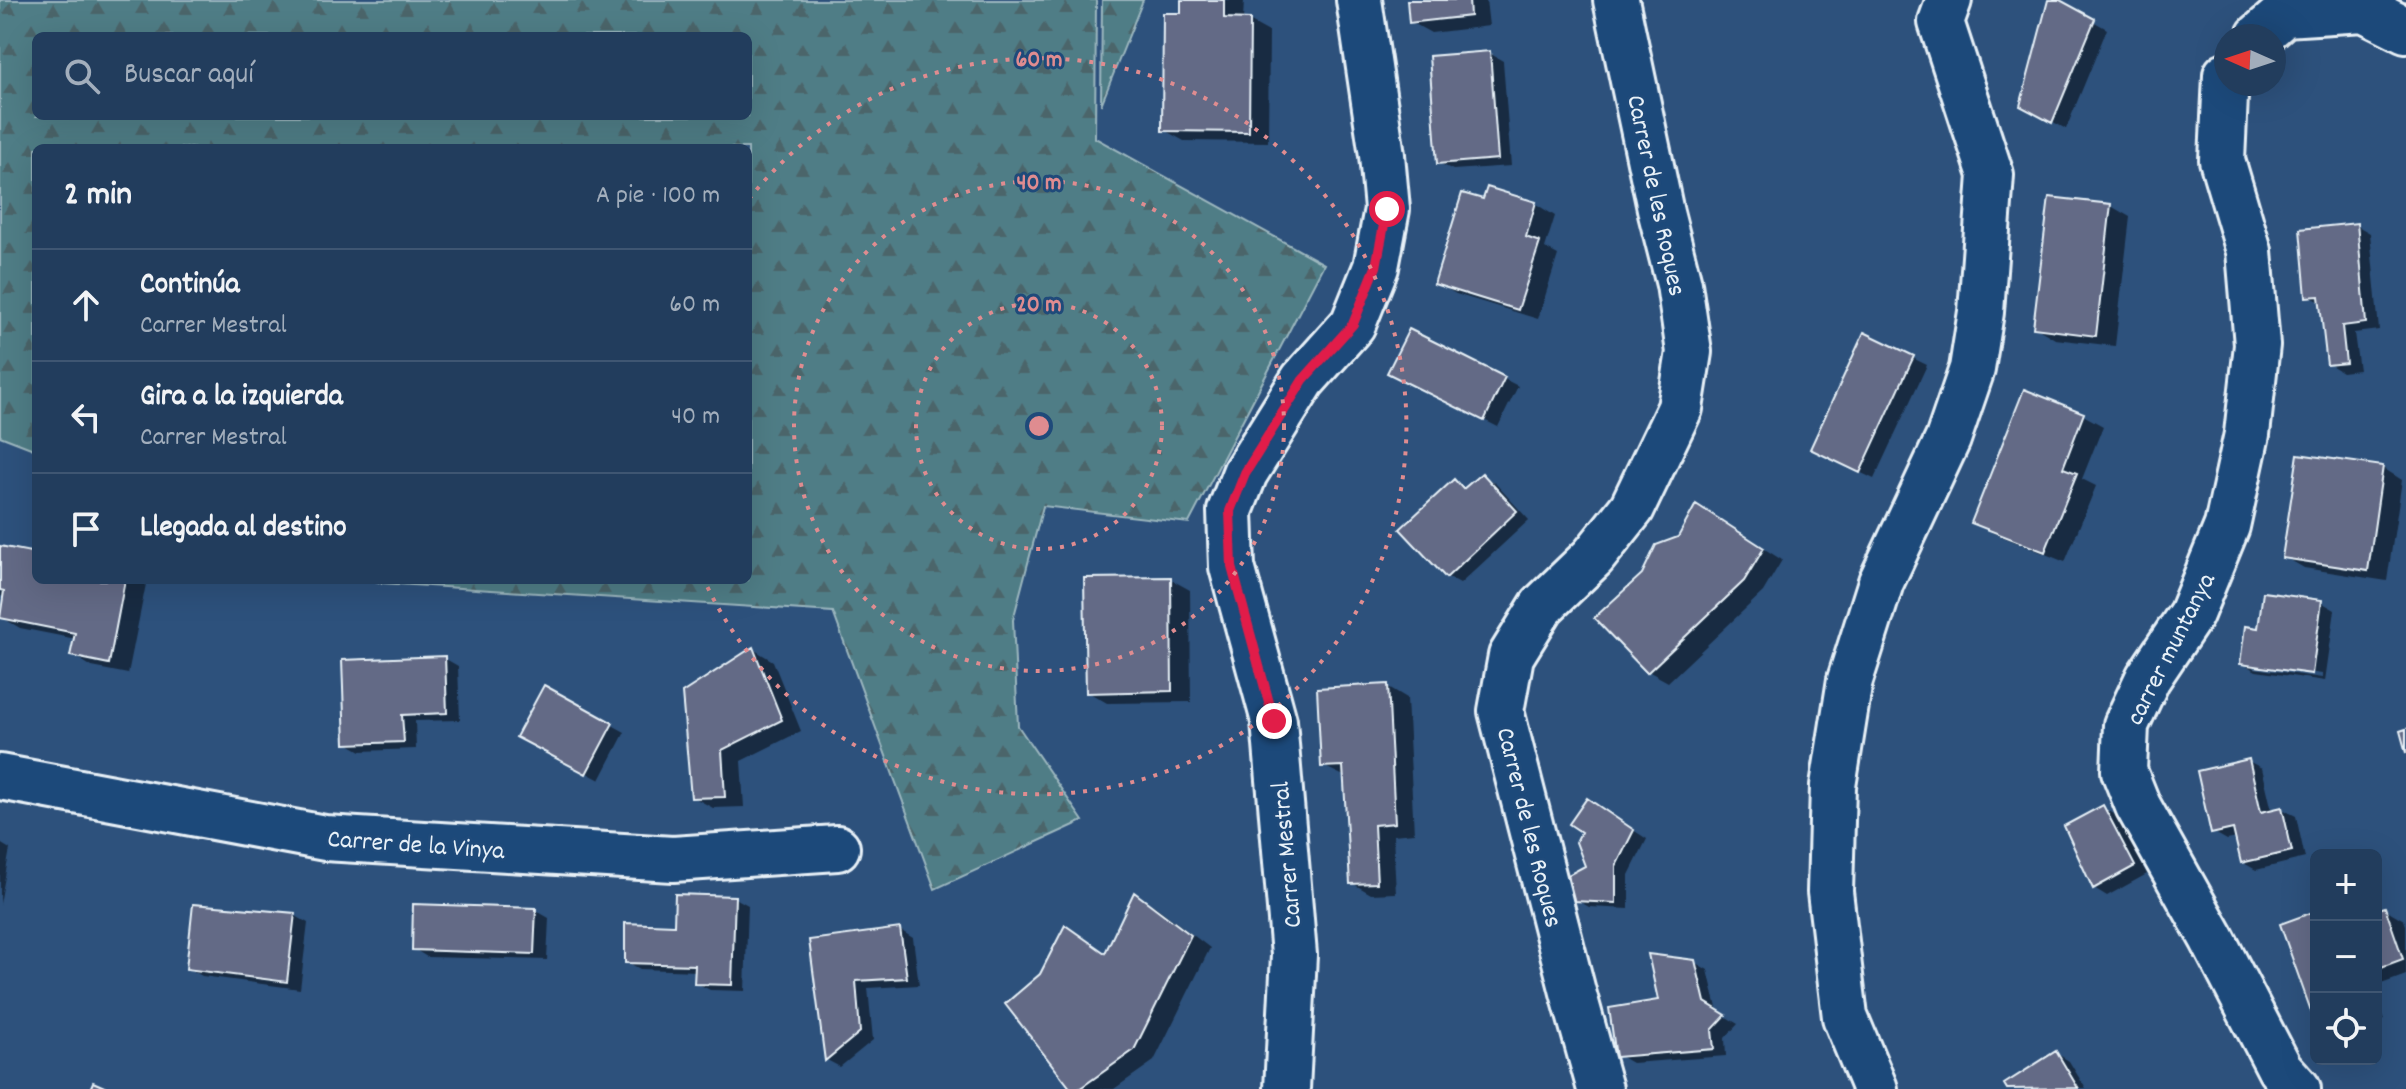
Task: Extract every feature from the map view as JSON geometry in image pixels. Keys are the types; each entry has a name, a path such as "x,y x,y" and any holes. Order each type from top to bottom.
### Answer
{"street":[{"name":"Carrer Mestral","path":"1287,1089 1294,955 1274,721 1232,567 1230,511 1245,473 1303,380 1353,324 1376,267 1387,209 1359,0"},
{"name":"Carrer de les Roques","path":"1600,1089 1501,711 1511,656 1542,606 1593,557 1632,508 1680,408 1689,352 1679,284 1616,0"},
{"path":"1875,1089 1845,1017 1830,892 1833,786 1850,680 1876,596 1948,439 1975,355 1991,175 1941,22 1949,0"},
{"path":"2273,24 2284,14 2364,9 2406,30"},
{"name":"carrer muntanya","path":"2225,96 2222,160 2249,251 2257,345 2247,434 2227,526 2191,614 2148,678 2126,725 2124,771 2138,806 2212,938 2280,1069 2298,1089"},
{"name":"Carrer de la Vinya","path":"0,777 325,838 673,859 837,848"}],"green space":[{"path":"0,0 1096,0 1095,138 1324,264 1189,523 1043,506 1013,620 1018,726 1083,821 935,889 833,612 397,584 752,584 752,144 32,144 32,448 0,436"},
{"path":"1102,0 1143,0 1101,105"}],"building":[{"path":"1181,0 1224,0 1224,18 1250,19 1249,132 1162,131 1163,13 1181,13"},
{"path":"1407,0 1469,0 1470,16 1409,23"},
{"path":"2048,0 2060,0 2095,19 2052,123 2020,106"},
{"path":"1490,51 1498,159 1437,164 1429,56"},
{"path":"1487,187 1536,202 1526,237 1540,242 1518,310 1434,284 1462,193 1483,199"},
{"path":"2049,197 2111,204 2096,336 2033,328"},
{"path":"2357,223 2366,323 2342,326 2346,363 2327,365 2319,296 2306,297 2300,229"},
{"path":"1409,329 1505,377 1484,421 1387,373"},
{"path":"1864,332 1914,356 1860,473 1810,449"},
{"path":"2024,389 2084,413 2063,468 2077,473 2045,552 1971,523"},
{"path":"2298,454 2383,466 2368,571 2282,558"},
{"path":"1482,473 1517,511 1446,578 1400,529 1454,479 1463,489"},
{"path":"1696,504 1764,548 1744,581 1647,673 1594,618 1642,574 1656,545 1678,537"},
{"path":"0,546 32,552 32,584 124,584 109,664 70,656 75,633 0,618 4,591 0,590"},
{"path":"1171,577 1172,691 1086,693 1084,578"},
{"path":"2263,592 2322,600 2312,674 2240,664 2245,626 2258,628"},
{"path":"753,647 782,720 722,750 725,797 691,798 682,693"},
{"path":"445,656 447,713 402,715 404,742 345,744 342,660"},
{"path":"1388,684 1395,823 1374,825 1377,883 1350,884 1343,766 1321,767 1317,688"},
{"path":"544,685 613,723 586,774 516,737"},
{"path":"2406,729 2406,753 2400,731"},
{"path":"2249,759 2261,812 2282,807 2292,851 2241,863 2233,829 2211,834 2197,771"},
{"path":"1587,798 1634,830 1616,866 1616,903 1573,901 1568,875 1585,866 1576,842 1581,832 1569,824"},
{"path":"2103,805 2135,866 2093,889 2064,826"},
{"path":"1134,892 1191,935 1134,1050 1079,1089 1071,1089 1005,1004 1040,974 1065,925 1105,953"},
{"path":"675,894 735,896 732,985 694,984 695,965 625,963 625,923 674,925"},
{"path":"193,904 295,913 287,982 186,969"},
{"path":"413,904 536,908 534,954 412,950"},
{"path":"2385,907 2403,959 2382,967 2382,921 2382,908"},
{"path":"2310,913 2310,1008 2280,924"},
{"path":"900,928 907,978 856,981 860,1032 825,1061 809,940"},
{"path":"1648,954 1695,960 1705,1002 1726,1015 1712,1030 1714,1049 1616,1057 1609,1008 1658,1000"},
{"path":"2056,1051 2078,1088 2007,1089 2004,1084"},
{"path":"93,1082 109,1089 90,1089"}],"route":[{"path":"1274,721 1232,567 1230,511 1245,473 1303,380 1353,324 1376,267 1387,209"}]}
